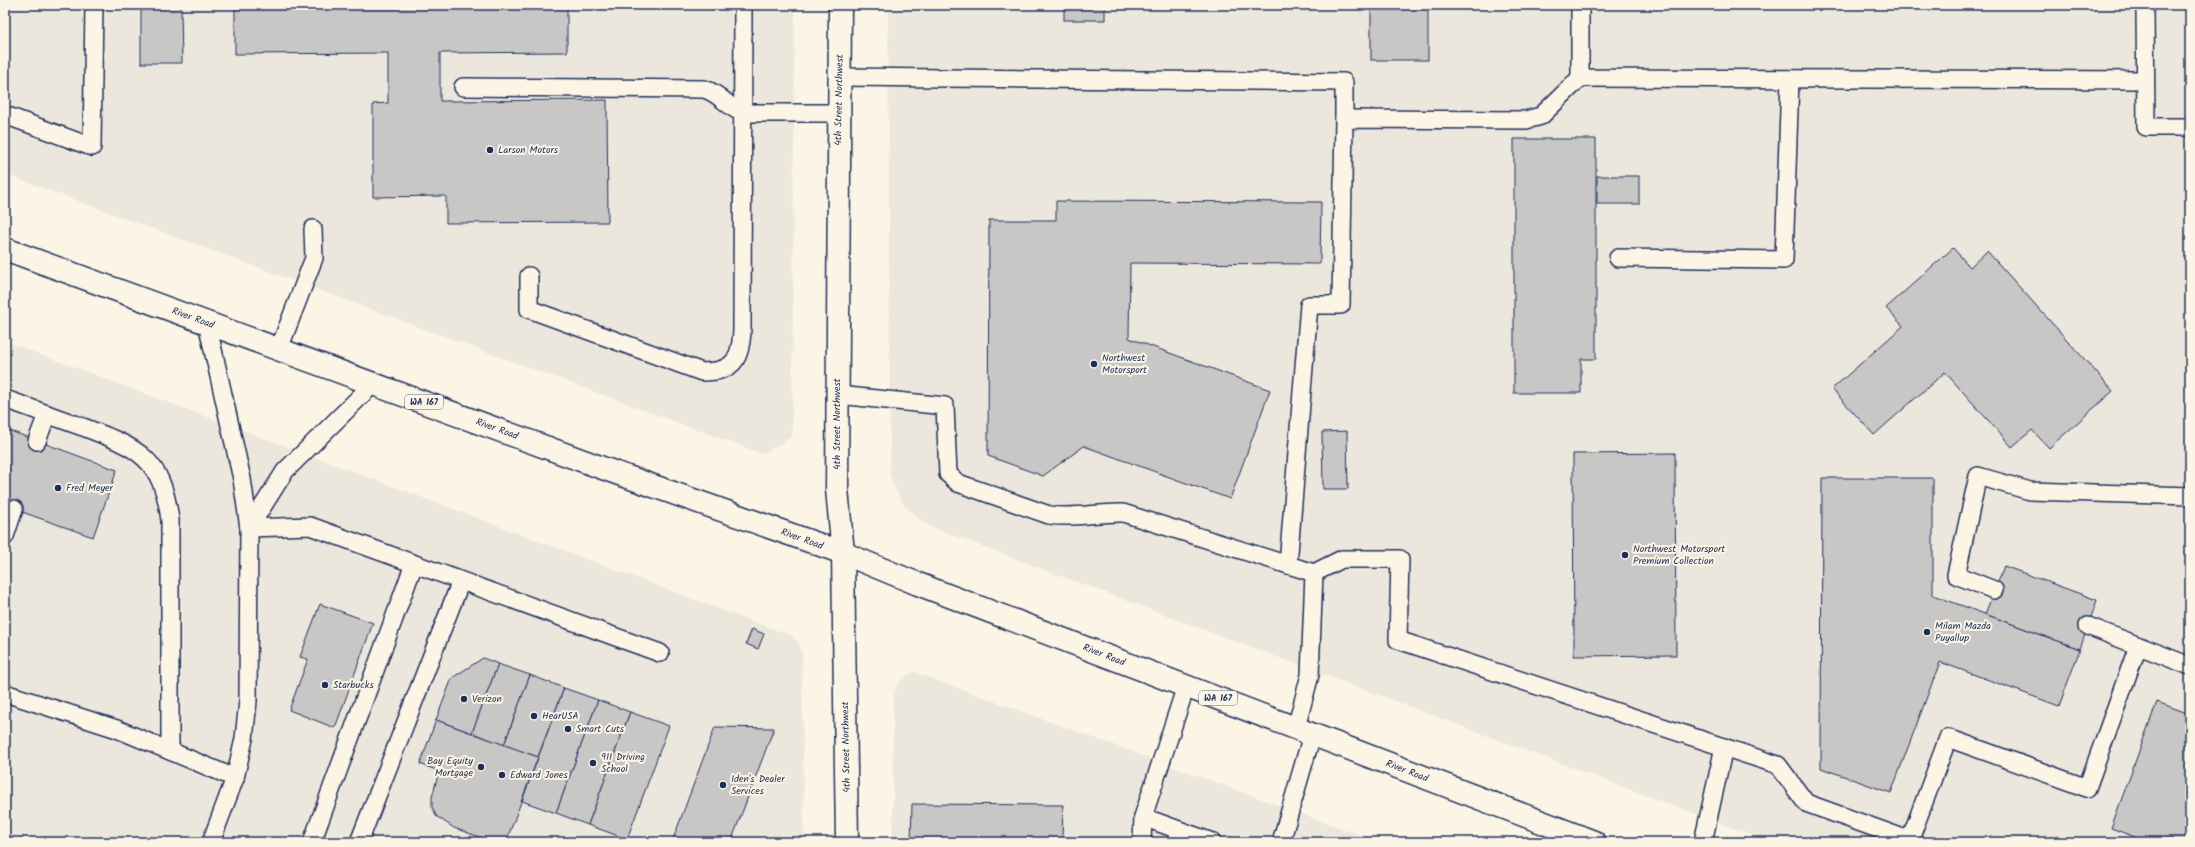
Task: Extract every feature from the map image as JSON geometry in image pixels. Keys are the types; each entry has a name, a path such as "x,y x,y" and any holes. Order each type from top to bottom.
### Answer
{"main road":[{"name":"4th Street Northwest","path":"840,5 837,489 843,553 848,842"},
{"name":"River Road","path":"5,249 373,384 843,553 918,584 1594,842"}],"lane":[{"path":"5,115 92,147 94,5"},
{"path":"529,276 529,309 695,370 714,372 731,365 740,350 742,329 743,5"},
{"path":"1580,5 1580,78"},
{"path":"2145,5 2146,127 2190,127"},
{"path":"840,76 1344,82 1341,305 1309,305 1288,565"},
{"path":"1344,119 1526,120 1541,116 1580,78 2145,80"},
{"path":"1618,258 1784,260 1790,79"},
{"path":"463,87 704,89 719,95 733,110 743,113 839,113"},
{"path":"279,349 314,258 313,229"},
{"path":"207,323 242,479 249,528 248,702 244,739 235,778 211,842"},
{"path":"249,528 285,471 373,384"},
{"path":"838,395 945,406 948,474 958,483 1049,515 1061,517 1102,512 1123,513 1314,573 1342,559 1400,559 1398,640 1778,765 1806,803 1911,842 1948,738 2087,788 2138,646"},
{"path":"5,399 124,443 144,457 162,482 167,497 170,520 170,751"},
{"path":"38,441 47,414"},
{"path":"1994,590 1956,575 1978,476 2030,491 2190,496"},
{"path":"5,536 14,509"},
{"path":"249,528 310,526 660,654"},
{"path":"312,842 414,564"},
{"path":"1281,842 1304,732 1310,675 1314,573"},
{"path":"359,842 461,581"},
{"path":"2088,626 2190,666"},
{"path":"1142,842 1143,817 1186,686"},
{"path":"5,693 117,729 235,778"},
{"path":"1703,842 1724,747"},
{"path":"1143,817 1212,842"}],"shaded area":[{"path":"5,5 795,5 792,437 763,454 5,174"},
{"path":"888,5 2190,5 2190,842 1770,842 936,529 923,522 901,501 890,476"},
{"path":"5,341 792,636 798,642 802,652 804,842 5,842"},
{"path":"914,672 1379,842 893,842 893,699 895,690 900,681"}],"building":[{"path":"141,5 181,5 182,63 141,63"},
{"name":"Larson Motors","path":"235,5 567,5 567,52 440,53 440,101 607,100 608,222 446,223 446,196 373,197 373,104 388,103 388,53 235,54"},
{"path":"1064,5 1105,5 1105,20 1064,20"},
{"path":"1371,5 1428,5 1428,60 1371,60"},
{"path":"1514,139 1596,139 1596,359 1581,359 1581,393 1514,393"},
{"path":"1597,176 1639,176 1639,204 1597,204"},
{"name":"Northwest Motorsport","path":"1056,201 1321,202 1320,264 1130,263 1129,338 1270,390 1230,499 1084,446 1043,476 988,456 989,220 1056,220"},
{"path":"1953,248 1970,267 1987,251 2113,391 2049,448 2032,430 2012,447 1945,372 1874,435 1832,389 1903,326 1886,308"},
{"name":"Fred Meyer","path":"5,429 117,470 93,537 5,506"},
{"path":"1347,431 1348,489 1323,489 1322,432"},
{"name":"Northwest Motorsport Premium Collection","path":"1675,453 1676,655 1574,656 1573,454"},
{"name":"Milam Mazda Puyallup","path":"1822,478 1933,478 1933,595 2080,649 2059,706 1940,662 1891,793 1821,768"},
{"path":"2004,566 2097,600 2080,649 1985,614"},
{"name":"Starbucks","path":"320,604 373,623 335,728 289,710 308,659 300,657"},
{"path":"752,629 764,634 758,649 746,644"},
{"name":"Verizon","path":"483,658 498,664 472,733 436,720 452,678"},
{"path":"498,664 530,675 504,745 472,733"},
{"name":"HearUSA","path":"530,675 564,688 538,757 504,745"},
{"name":"Smart Cuts","path":"564,688 598,700 556,813 522,801"},
{"name":"911 Driving School","path":"598,700 630,712 588,825 556,813"},
{"path":"2157,702 2190,714 2190,842 2148,842 2111,828"},
{"path":"630,712 669,726 627,839 588,825"},
{"path":"436,720 538,757 506,842 494,842 454,828 436,816 432,807 432,797 439,771 420,764"},
{"name":"Iden's Dealer Services","path":"715,727 774,728 731,842 672,842"},
{"path":"912,804 1063,805 1062,842 911,842"}],"place":[{"name":"Larson Motors","path":"490,150"},
{"name":"Northwest Motorsport","path":"1094,364"},
{"name":"Fred Meyer","path":"58,488"},
{"name":"Northwest Motorsport Premium Collection","path":"1625,555"},
{"name":"Milam Mazda Puyallup","path":"1927,632"},
{"name":"Starbucks","path":"325,685"},
{"name":"Verizon","path":"464,699"},
{"name":"HearUSA","path":"534,716"},
{"name":"Smart Cuts","path":"568,729"},
{"name":"911 Driving School","path":"593,763"},
{"name":"Bay Equity Mortgage","path":"481,767"},
{"name":"Edward Jones","path":"502,775"},
{"name":"Iden's Dealer Services","path":"723,785"}]}
